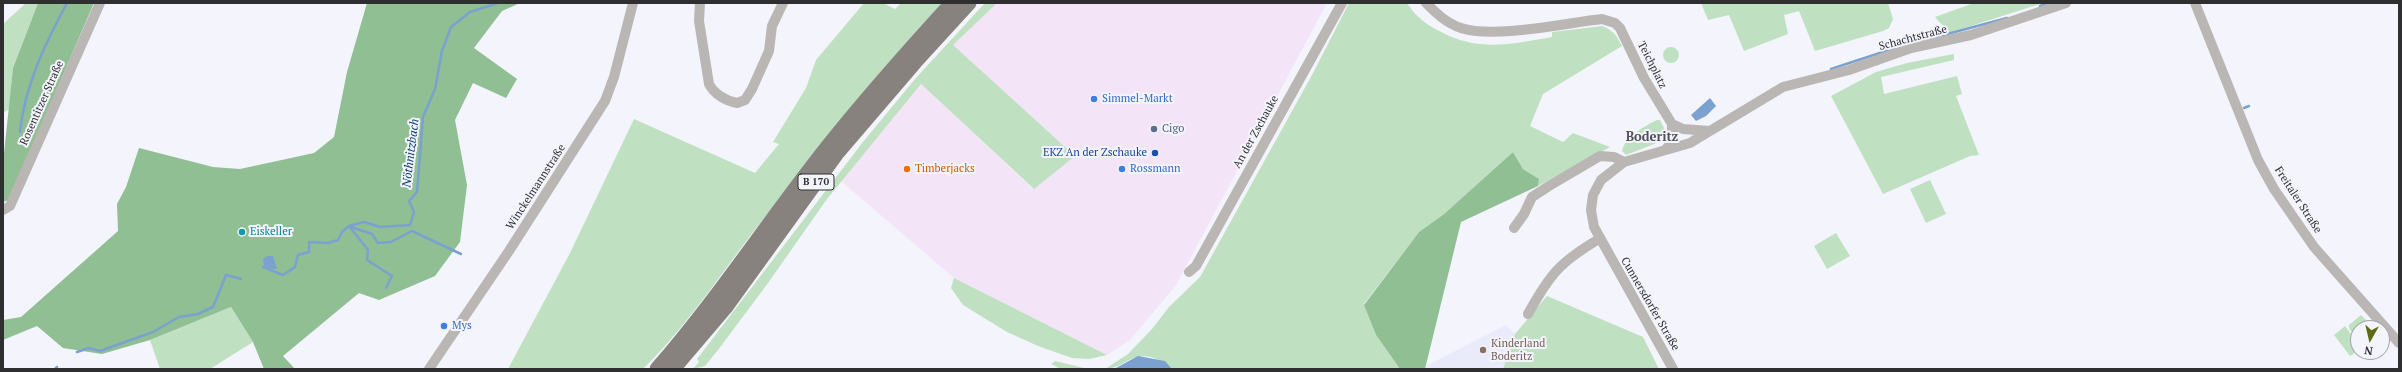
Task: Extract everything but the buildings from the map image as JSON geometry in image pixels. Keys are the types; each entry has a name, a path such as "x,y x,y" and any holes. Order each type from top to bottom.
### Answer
{"main road":[{"name":"B 170","path":"657,369 715,300 828,146 906,54 952,3"},
{"name":"B 170","path":"673,369 726,308 837,153 915,62 969,3"}],"street":[{"name":"Rosentitzer Straße","path":"3,210 10,206 100,3"},
{"name":"Winckelmannstraße","path":"429,369 509,251 605,101 612,83 633,3"},
{"path":"700,3 699,21 709,84 712,90 720,96 736,103 745,100 752,89 769,51 772,26 783,3"},
{"name":"An der Zschauke","path":"1189,272 1196,266 1342,3"},
{"name":"Teichplatz","path":"1426,3 1449,22 1471,31 1503,32 1602,19 1609,20 1620,28 1644,78 1672,124"},
{"name":"Schachtstraße","path":"1710,131 1719,128 1766,97 1783,88 1849,70 1911,48 1971,35 2066,3"},
{"name":"Freitaler Straße","path":"2195,3 2258,160 2274,189 2314,246 2399,343"},
{"path":"1666,149 1672,142 1672,124 1683,129 1710,131"},
{"path":"1528,314 1546,282 1558,266 1571,255 1599,239 1591,210 1594,195 1601,180 1624,162 1690,143 1710,131"},
{"path":"1514,228 1524,214 1532,197 1549,186 1600,156 1614,157 1624,162"},
{"name":"Cunnersdorfer Straße","path":"1599,239 1653,330 1673,369"}],"shaded area":[{"path":"997,3 1327,3 1176,285 1130,340 1107,355 954,278 841,181 921,84 1033,189 1075,156 952,45"},
{"name":"Kinderland Boderitz","path":"1506,325 1515,334 1503,369 1425,369 1426,366"}],"green space":[{"path":"26,3 38,3 13,68 9,109 3,113 3,24"},
{"path":"38,3 94,3 9,200 3,202 3,163 13,68"},
{"path":"367,3 520,3 502,11 474,48 517,79 506,98 473,83 455,120 467,185 460,242 435,276 379,300 359,293 283,356 295,369 264,369 253,342 231,307 150,340 102,354 63,348 37,326 3,340 3,320 21,317 118,231 117,204 126,187 139,148 213,167 240,169 314,153 334,137 347,72"},
{"path":"864,3 883,3 895,9 901,3 943,3 835,130 756,228 678,331 643,369 508,369 570,253 634,119 755,173 779,144 773,142 806,88 816,60"},
{"path":"985,3 997,3 953,45 1075,156 1034,189 921,84 827,199 768,283 718,350 705,366 693,369 699,362 697,359 863,142 915,79"},
{"path":"1349,3 1407,3 1418,16 1436,29 1455,38 1482,44 1496,45 1523,42 1552,37 1552,32 1602,26 1609,29 1622,46 1543,94 1530,126 1563,142 1573,133 1610,147 1538,186 1539,179 1523,169 1513,152 1444,214 1419,232 1364,304 1376,335 1400,369 1172,369 1165,363 1152,357 1142,356 1133,358 1114,368 1105,369 1128,354 1152,329 1169,307 1200,277 1312,75"},
{"path":"1701,3 1888,3 1893,19 1889,28 1883,31 1815,51 1799,11 1784,15 1788,34 1744,51 1729,15 1708,20"},
{"path":"1974,3 2043,3 1949,33 1935,17"},
{"path":"1671,47 1677,49 1679,55 1677,61 1671,63 1665,61 1663,55 1665,49"},
{"path":"1954,54 1954,60 1881,77 1884,94 1957,76 1962,94 1956,96 1979,155 1970,156 1883,194 1831,96 1876,72 1907,63"},
{"path":"1660,120 1665,130 1662,141 1626,155 1622,151 1627,141 1631,137 1647,125"},
{"path":"1513,152 1523,169 1539,179 1538,186 1461,222 1425,369 1400,369 1376,335 1364,305 1419,232 1444,214"},
{"path":"1930,180 1946,214 1926,223 1910,189"},
{"path":"1836,233 1850,256 1827,269 1814,246"},
{"path":"954,278 1107,355 1089,359 1072,358 1038,346 1007,332 963,305 951,288"},
{"path":"1547,296 1643,337 1659,369 1503,369 1515,334"},
{"path":"231,307 253,342 210,369 160,369 150,340"},
{"path":"2361,315 2366,320 2355,320"},
{"path":"2345,326 2350,333 2350,356 2334,335"},
{"path":"1055,361 1088,369 1061,369 1051,364"}],"water":[{"path":"1710,98 1716,106 1706,116 1696,121 1691,115"},
{"path":"267,256 273,256 277,269 264,266 263,259"},
{"path":"1138,356 1165,361 1172,369 1114,369"}],"waterway":[{"path":"20,132 26,98 31,81 44,49 67,3"},
{"name":"Nöthnitzbach","path":"349,226 364,222 380,227 410,225 414,212 409,201 417,192 423,117 435,89 442,51 451,27 470,12 498,3"},
{"path":"2040,6 2049,3"},
{"path":"1925,40 2007,18"},
{"path":"1831,69 1895,48"},
{"path":"2244,108 2249,106"},
{"name":"Nöthnitzbach","path":"263,267 283,275 295,267 298,255 309,252 309,242 328,243 338,240 342,232 349,226 368,250 367,260 392,276 386,288"},
{"path":"351,227 372,234 378,243 391,242 412,231 461,254"},
{"name":"Nöthnitzbach","path":"77,352 89,348 100,351 153,332 179,317 198,314 213,307 226,275 241,279"}],"place":[{"name":"Simmel-Markt","path":"1094,99"},
{"name":"Cigo","path":"1154,129"},
{"name":"EKZ An der Zschauke","path":"1155,153"},
{"name":"Timberjacks","path":"907,169"},
{"name":"Rossmann","path":"1122,169"},
{"name":"Eiskeller","path":"242,232"},
{"name":"Mys","path":"444,326"},
{"name":"Kinderland Boderitz","path":"1483,350"}],"district":[{"name":"Boderitz","path":"1652,137"}]}
